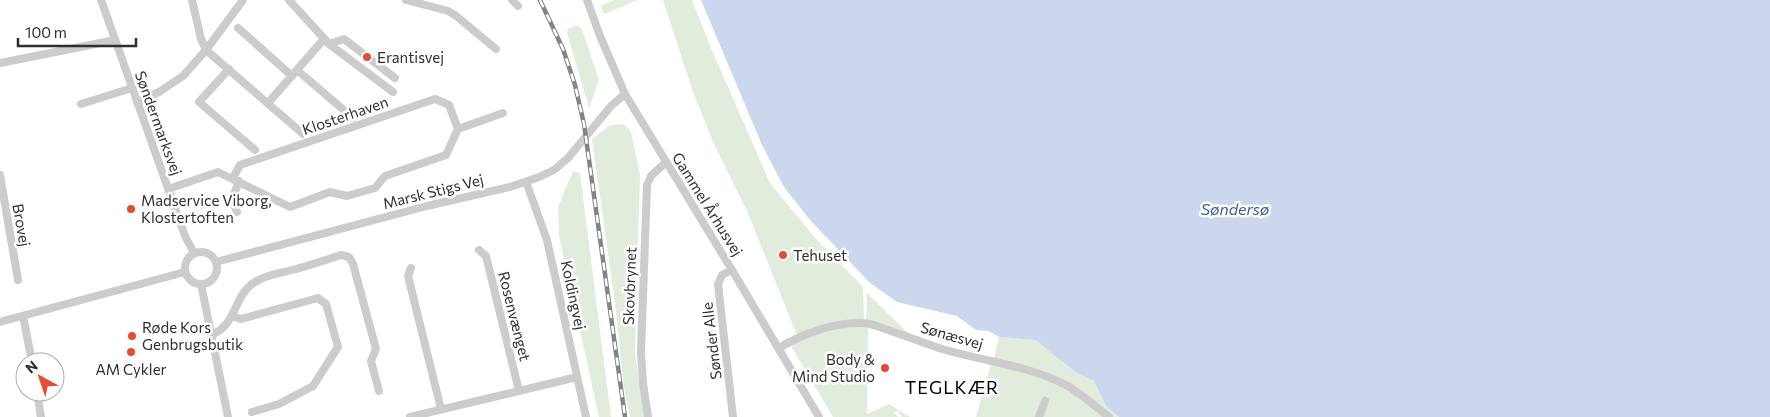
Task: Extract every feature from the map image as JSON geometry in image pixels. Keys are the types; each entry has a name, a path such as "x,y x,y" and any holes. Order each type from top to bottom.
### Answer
{"street":[{"name":"Søndermarksvej","path":"101,0 185,236 194,253"},
{"path":"192,0 201,39 206,50 303,134"},
{"path":"137,102 176,83 206,50 244,0"},
{"path":"289,0 327,42 393,92"},
{"path":"406,0 455,15 496,49"},
{"name":"Gammel Århusvej","path":"587,0 625,94 819,417"},
{"path":"238,28 353,118"},
{"path":"268,103 294,73 327,42 344,39 395,78"},
{"path":"0,63 116,40"},
{"path":"229,69 199,102 254,150"},
{"path":"81,104 132,88"},
{"name":"Marsk Stigs Vej","path":"216,262 526,182 554,170 568,158 611,106 625,94"},
{"name":"Klosterhaven","path":"236,180 240,165 435,99 449,105 458,129"},
{"path":"168,189 218,172 290,207 330,192 347,196 375,188 385,176 446,155 458,129 503,113"},
{"name":"Skovbrynet","path":"648,417 641,352 647,185 651,176 666,162"},
{"name":"Brovej","path":"0,175 3,217 18,280"},
{"path":"236,180 232,200 237,212"},
{"name":"Koldingvej","path":"526,182 547,240 586,417"},
{"name":"Rosenvænget","path":"479,250 486,256 519,391"},
{"path":"194,253 210,254 216,262 217,270 214,277 208,282 200,284 191,280 185,272 186,261 194,253"},
{"path":"211,334 220,332 232,316 247,288 253,283 266,277 341,255 349,258 352,264 376,349 371,361 379,391"},
{"path":"411,268 408,276 441,409"},
{"name":"Sønder Alle","path":"732,270 722,275 718,284 733,417"},
{"path":"0,322 185,272"},
{"path":"200,284 228,417"},
{"path":"232,316 241,319 318,298 326,304 338,347 314,386 279,404 252,412"},
{"path":"23,316 30,352"},
{"name":"Sønæsvej","path":"779,348 814,332 846,324 865,323 941,348 1040,374 1066,385 1109,417"},
{"path":"410,417 577,377"},
{"path":"1039,417 1046,401"},
{"path":"39,402 41,417"}],"green space":[{"path":"615,0 638,0 604,14 602,5"},
{"path":"663,0 692,0 770,183 816,239 863,287 864,320 797,335 747,211 713,142 693,92"},
{"path":"577,25 582,29 599,80 589,108 567,33 568,29"},
{"path":"624,124 631,132 640,175 635,352 644,417 630,417 624,388 615,303 592,139 610,125"},
{"path":"573,171 580,173 611,417 599,417 559,236 558,207"},
{"path":"867,293 909,334 866,320"},
{"path":"868,326 867,414 889,404 910,417 902,417 898,411 894,412 898,417 833,417 791,346 817,333 848,327"},
{"path":"999,337 1036,340 1077,373 1094,381 1106,406 1119,417 1112,417 1071,386 994,358"},
{"path":"991,364 1020,370 1051,380 1068,389 1105,417 976,417"}],"water":[{"name":"Søndersø","path":"701,0 1770,0 1770,417 1119,417 1106,406 1094,381 1077,373 1036,340 999,337 989,331 976,330 957,316 897,302 870,283 810,220 784,187 762,145"}],"railway":[{"path":"540,0 563,49 575,85 584,124 625,417"}],"place":[{"name":"Erantisvej","path":"367,57"},
{"name":"Madservice Viborg, Klostertoften","path":"131,209"},
{"name":"Tehuset","path":"783,255"},
{"name":"Røde Kors Genbrugsbutik","path":"132,336"},
{"name":"AM Cykler","path":"131,352"},
{"name":"Body & Mind Studio","path":"885,368"}],"district":[{"name":"TEGLKÆR","path":"952,387"}]}
